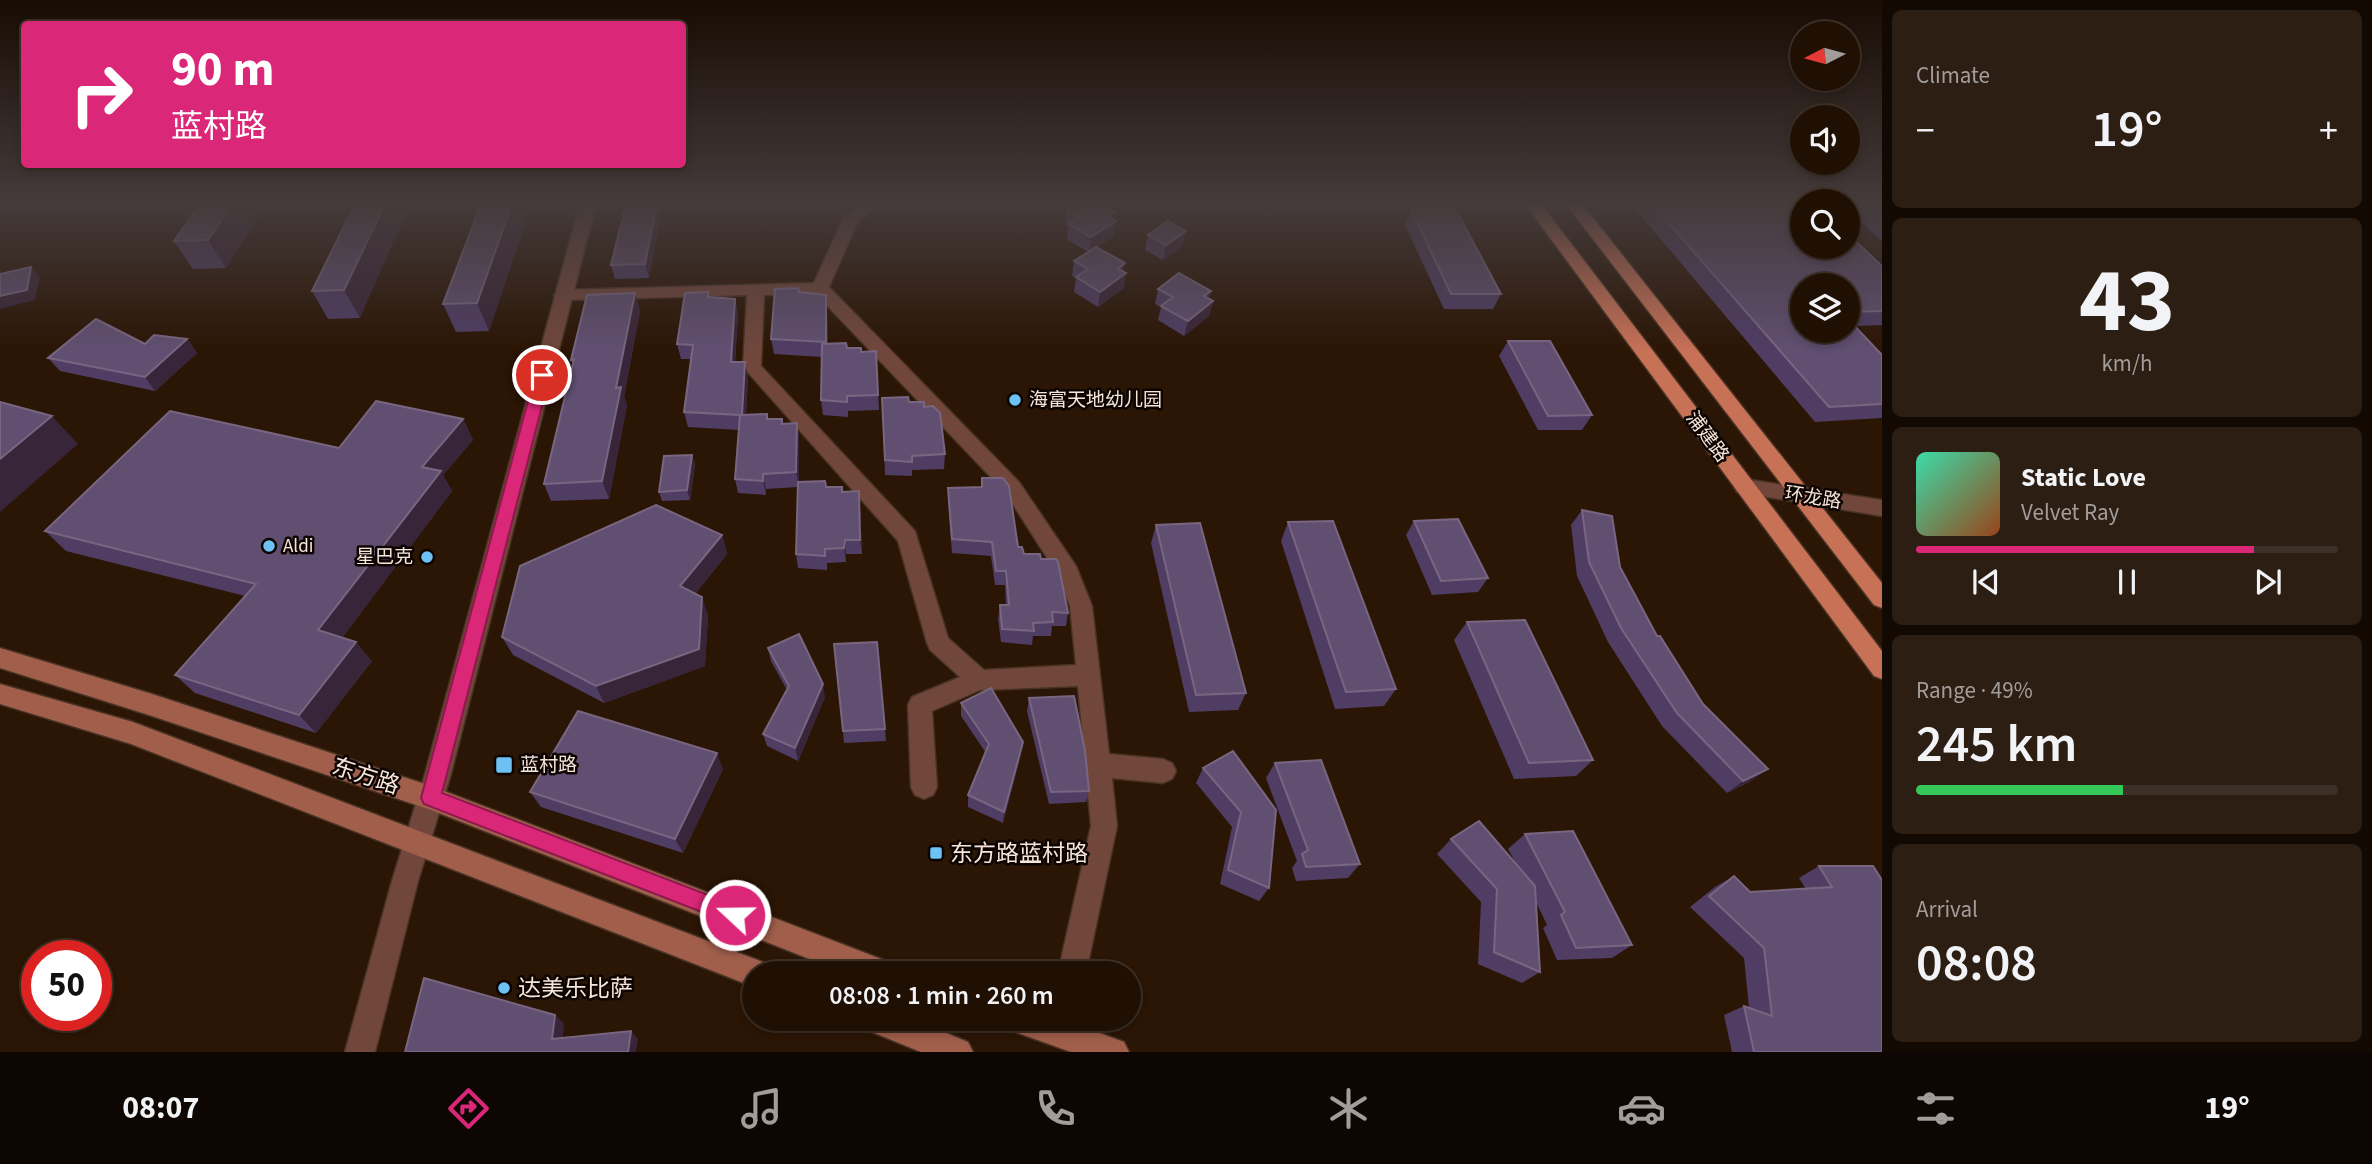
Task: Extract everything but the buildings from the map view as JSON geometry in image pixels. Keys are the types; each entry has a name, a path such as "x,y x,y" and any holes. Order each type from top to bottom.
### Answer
{"main road":[{"name":"浦建路","path":"1570,253 1882,669"},
{"name":"浦建路","path":"1612,253 1882,599"},
{"name":"东方路","path":"0,658 152,705 431,798 850,961"},
{"name":"东方路","path":"0,694 133,733 742,968"},
{"path":"905,1031 958,1052"},
{"path":"1070,1031 1114,1052"}],"street":[{"path":"360,1052 431,798 575,253"},
{"path":"820,288 836,253"},
{"path":"563,295 820,288 1012,487 1068,572 1081,606 1104,826 1075,961"},
{"path":"756,290 752,367 908,537 938,643 979,680"},
{"name":"环龙路","path":"1744,487 1882,508"},
{"path":"923,787 920,705 979,680 1088,675"},
{"path":"1098,765 1163,771"}],"place":[{"name":"海富天地幼儿园","path":"1015,400"},
{"name":"Aldi","path":"269,546"},
{"name":"星巴克","path":"427,557"},
{"name":"蓝村路","path":"504,765"},
{"name":"东方路蓝村路","path":"936,853"},
{"name":"达美乐比萨","path":"504,988"}],"route":[{"path":"542,375 431,798 735,915"}]}
